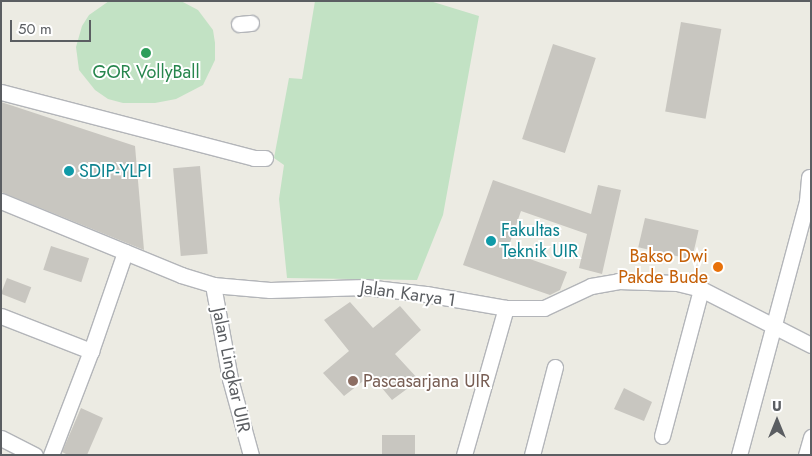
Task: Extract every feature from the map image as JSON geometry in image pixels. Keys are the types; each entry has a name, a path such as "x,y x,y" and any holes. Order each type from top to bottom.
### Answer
{"street":[{"path":"1,92 254,158 265,158"},
{"path":"739,455 807,201 809,176"},
{"name":"Jalan Karya 1","path":"1,201 125,252 214,285 270,290 364,287 426,294 506,308 544,308 591,286 618,281 677,283 702,289 811,345"},
{"path":"51,455 91,351 125,252"},
{"name":"Jalan Lingkar UIR","path":"214,285 230,379 251,455"},
{"path":"662,436 702,289"},
{"path":"464,455 506,308"},
{"path":"1,316 91,351"},
{"path":"532,455 555,367"},
{"path":"806,455 811,437"},
{"path":"1,438 35,455"}],"green space":[{"name":"GOR VollyBall","path":"109,1 181,1 198,10 213,30 215,43 215,60 203,85 176,99 155,103 123,103 108,99 95,90 79,70 76,47 82,26 89,15"},
{"path":"315,1 430,1 479,16 443,215 417,280 287,278 279,199 284,165 274,158 289,78 302,79"}],"building":[{"path":"681,22 721,29 706,119 665,112"},
{"path":"553,44 596,58 565,153 522,139"},
{"name":"SDIP-YLPI","path":"1,102 135,146 144,250 1,192"},
{"path":"200,166 208,254 181,256 173,168"},
{"name":"Fakultas Teknik UIR","path":"493,180 591,214 598,185 621,190 602,274 579,268 587,234 521,211 507,251 567,272 560,290 550,295 463,265"},
{"path":"645,218 699,230 692,260 638,247"},
{"path":"51,246 89,258 81,282 43,270"},
{"path":"7,278 31,287 25,303 1,294"},
{"path":"350,302 373,328 400,306 421,330 395,354 419,380 392,400 371,375 344,396 323,373 349,351 324,320"},
{"path":"624,388 652,402 644,421 614,409"},
{"path":"81,408 103,418 87,455 68,455 62,452"},
{"path":"382,435 415,435 415,455 382,455"}],"place":[{"name":"GOR VollyBall","path":"146,53"},
{"name":"SDIP-YLPI","path":"69,171"},
{"name":"Fakultas Teknik UIR","path":"491,241"},
{"name":"Bakso Dwi Pakde Bude","path":"718,267"},
{"name":"Pascasarjana UIR","path":"353,381"}]}
